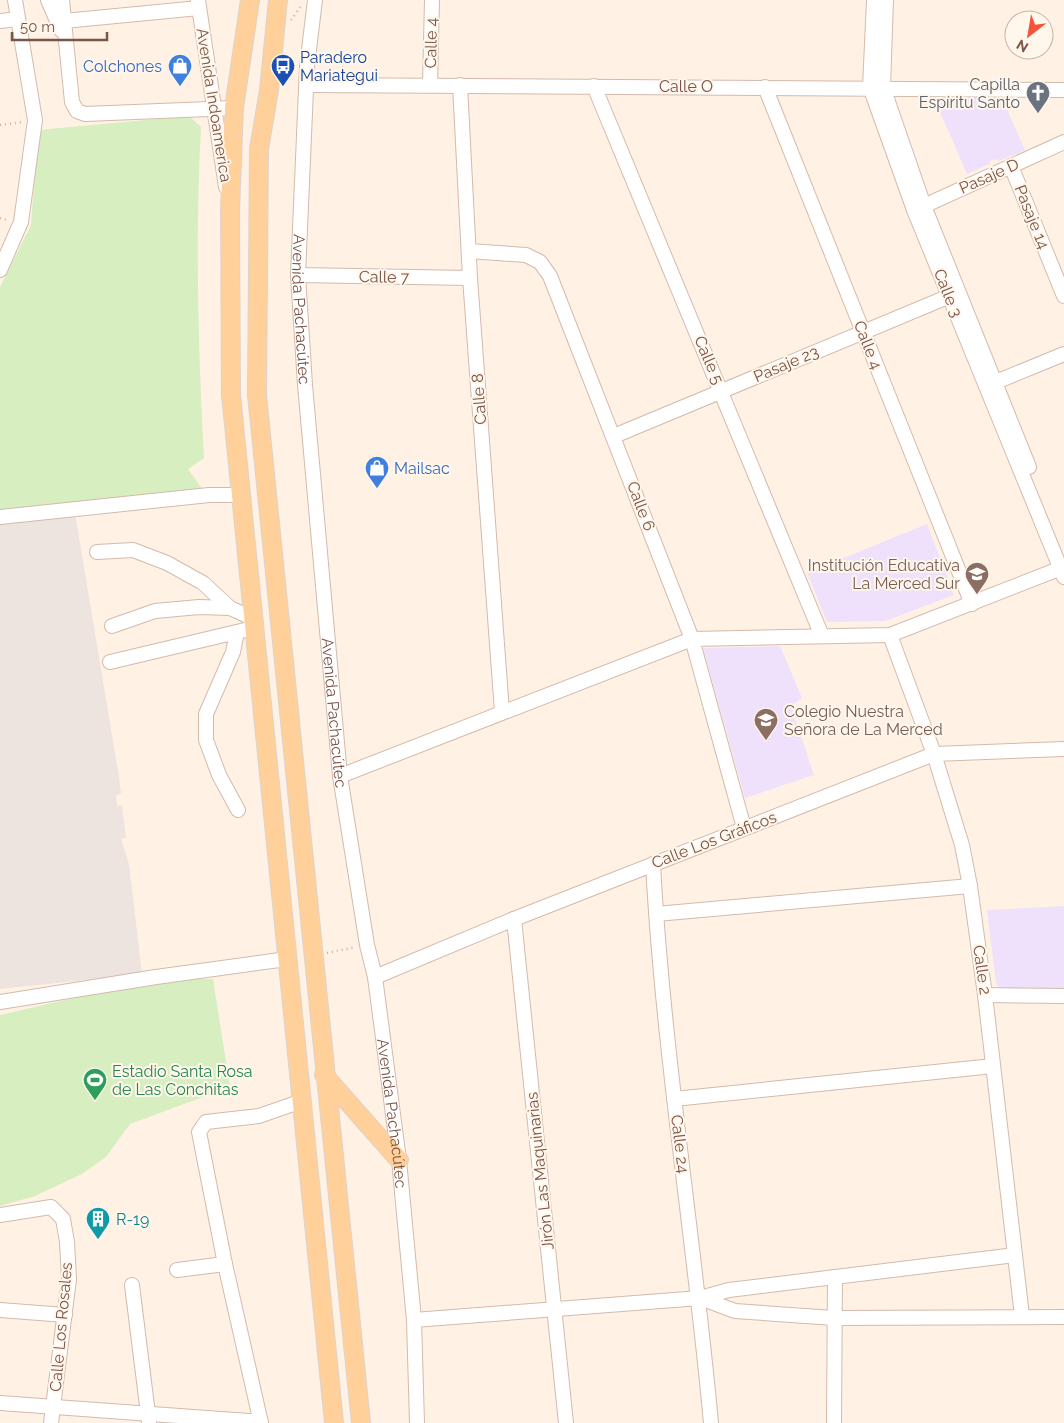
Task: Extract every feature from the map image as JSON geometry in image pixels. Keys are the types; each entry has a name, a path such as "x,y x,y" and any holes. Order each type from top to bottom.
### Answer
{"main road":[{"path":"250,0 234,108 230,210 229,359 240,495 247,626 287,959 334,1423"},
{"path":"279,5 259,149 257,395 324,1075 361,1423"},
{"path":"230,245 257,247"},
{"path":"324,1075 399,1160"}],"street":[{"path":"0,270 21,222 35,120 15,0"},
{"path":"48,0 67,42"},
{"path":"62,0 72,102 76,111 85,114 234,108"},
{"name":"Avenida Pachacútec","path":"315,0 307,85 298,275 305,385 340,776 367,945 375,977 399,1160 414,1320 417,1423"},
{"name":"Calle 4","path":"430,85 432,0"},
{"name":"Calle 3","path":"874,0 877,87 919,208 1063,571"},
{"name":"Calle 3","path":"877,87 886,0"},
{"path":"64,22 199,4"},
{"name":"Avenida Indoamerica","path":"199,4 213,109 230,210"},
{"path":"0,21 18,18"},
{"name":"Calle O","path":"307,85 765,86 1064,90"},
{"name":"Calle 8","path":"460,85 470,278 502,712"},
{"name":"Calle 5","path":"594,86 822,636"},
{"name":"Calle 4","path":"765,86 972,604"},
{"name":"Pasaje D","path":"919,208 1064,142"},
{"name":"Pasaje 14","path":"1011,166 1064,296"},
{"name":"Calle 6","path":"469,251 526,255 540,262 550,276 692,639 744,828"},
{"name":"Calle 7","path":"298,275 470,278"},
{"name":"Pasaje 23","path":"614,436 954,294"},
{"path":"990,384 1064,354"},
{"name":"Calle 3","path":"990,384 1064,553"},
{"path":"0,516 209,495 240,495"},
{"path":"97,552 133,550 167,563 203,583 247,626"},
{"path":"340,776 692,639 890,635 1063,571"},
{"path":"112,626 155,610 199,607 230,608"},
{"path":"110,662 247,626"},
{"path":"238,810 219,774 206,740 206,714 247,626"},
{"name":"Calle 2","path":"890,635 934,754 962,845 970,886 985,995 1022,1316"},
{"name":"Calle Los Gráficos","path":"375,977 514,919 934,754 1064,749"},
{"name":"Calle 24","path":"653,864 674,1099 700,1298 711,1423"},
{"path":"656,914 970,886"},
{"name":"Jirón Las Maquinarias","path":"514,919 566,1423"},
{"path":"0,1002 156,976 287,959"},
{"path":"985,995 1064,996"},
{"path":"674,1099 993,1066"},
{"path":"0,1402 149,1419 261,1422 225,1264 199,1132 206,1122 259,1116 302,1101"},
{"name":"Calle Los Rosales","path":"0,1215 51,1207 63,1219 67,1242 69,1279 51,1423"},
{"path":"414,1320 700,1298 729,1290 1015,1255"},
{"path":"177,1270 225,1264"},
{"path":"834,1423 835,1277"},
{"path":"132,1285 149,1419"},
{"path":"700,1298 735,1311 834,1318 1064,1317"},
{"path":"0,1310 65,1315"}],"path":[{"path":"0,125 35,120"},
{"path":"323,953 367,945"}],"shaded area":[{"path":"931,91 1001,96 1025,150 999,161 995,159 990,161 990,164 967,174"},
{"path":"75,513 119,777 121,794 116,795 117,806 122,805 126,838 121,839 129,864 142,974 0,989 0,522"},
{"path":"927,524 954,595 885,621 827,622 807,573"},
{"name":"Colegio Nuestra Señora de La Merced","path":"780,646 802,698 791,706 814,775 745,798 703,648"},
{"path":"1064,906 1064,990 1001,990 996,983 987,910"}],"green space":[{"path":"189,116 201,127 198,292 204,458 188,469 205,493 0,520 0,287 31,225 38,130"},
{"name":"Estadio Santa Rosa de Las Conchitas","path":"181,979 213,979 230,1087 130,1124 106,1157 82,1174 35,1196 0,1206 0,1015 126,986 146,986"}],"place":[{"name":"Colchones","path":"180,87"},
{"name":"Paradero Mariategui","path":"283,87"},
{"name":"Capilla Espíritu Santo","path":"1038,114"},
{"name":"Mailsac","path":"377,489"},
{"name":"Institución Educativa La Merced Sur","path":"977,595"},
{"name":"Colegio Nuestra Señora de La Merced","path":"766,741"},
{"name":"Estadio Santa Rosa de Las Conchitas","path":"95,1101"},
{"name":"R-19","path":"98,1240"}]}
